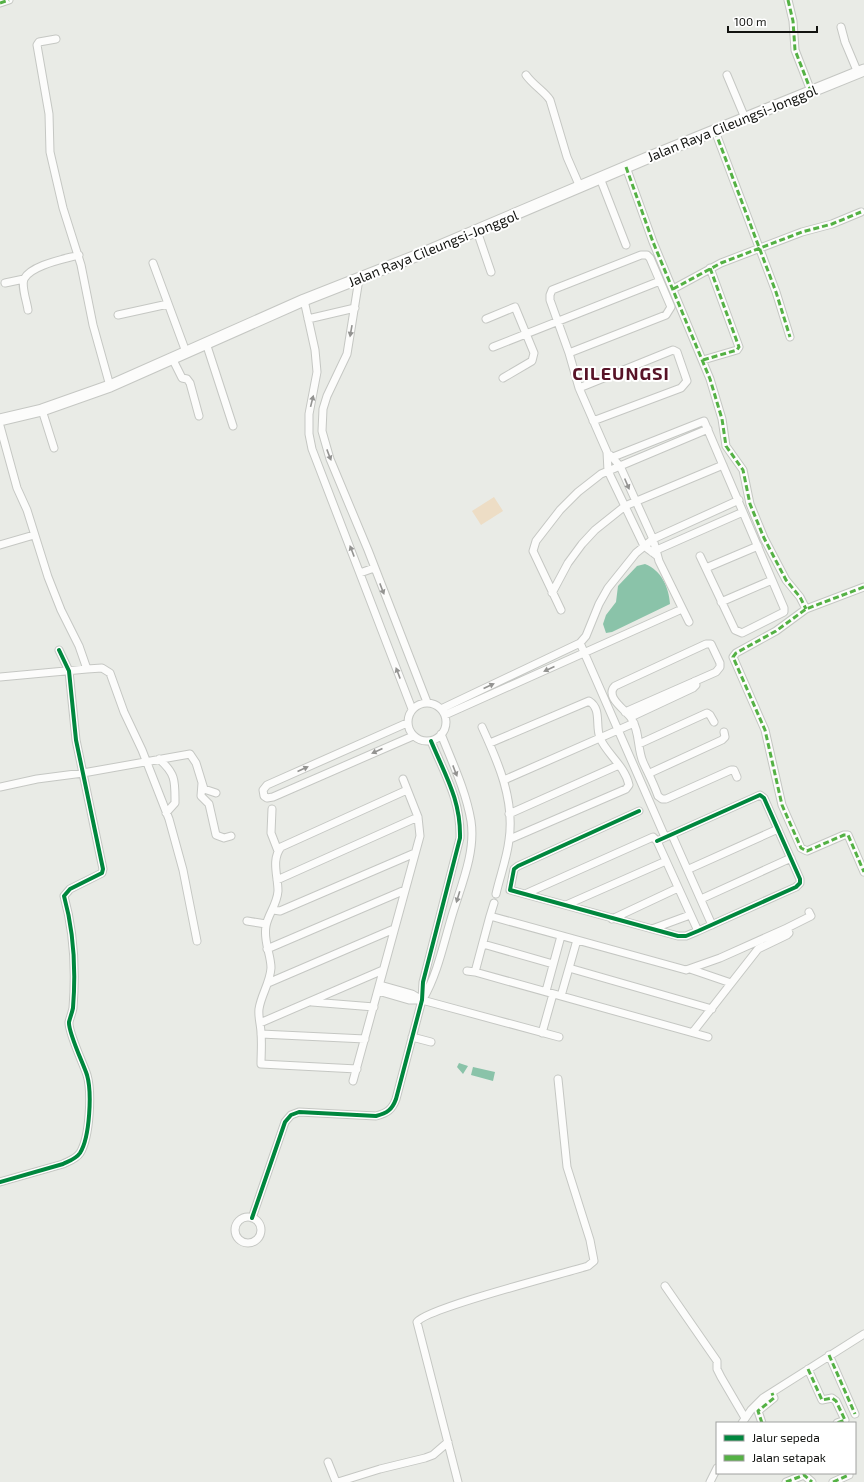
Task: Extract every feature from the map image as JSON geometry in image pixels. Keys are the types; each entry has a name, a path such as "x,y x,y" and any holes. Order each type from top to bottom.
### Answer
{"main road":[{"name":"Jalan Raya Cileungsi-Jonggol","path":"0,420 42,410 110,386 304,300 477,231 744,118 861,72"}],"street":[{"path":"0,3 9,0"},
{"path":"788,0 793,21 796,50 811,91"},
{"path":"841,27 845,42 861,72"},
{"path":"56,40 39,42 36,45 49,114 50,152 63,208 79,255 87,287 93,325 110,386"},
{"path":"728,74 744,118"},
{"path":"526,75 535,87 545,94 550,100 567,157 580,187"},
{"path":"715,130 760,249 790,337"},
{"path":"626,167 673,289 703,360 722,419 726,446 743,470 750,504 764,538 786,580 800,597 806,609"},
{"path":"600,178 626,245"},
{"path":"673,289 710,268 802,232 832,224 861,212"},
{"path":"477,231 491,272"},
{"path":"5,283 24,279 40,267 79,255"},
{"path":"569,353 666,315 671,307 648,255 641,255 552,290 550,300 559,321 579,388 593,421 609,456 620,466 653,539 655,552 689,622"},
{"path":"153,263 186,352"},
{"path":"703,360 737,350 739,347 710,268"},
{"path":"24,279 28,310"},
{"path":"359,279 346,354 327,396 322,422 324,441 427,702"},
{"path":"493,347 660,281"},
{"path":"304,300 315,350 317,372 308,414 309,434 312,449 412,709"},
{"path":"118,315 168,304"},
{"path":"486,319 515,307 534,354 534,359 503,378"},
{"path":"308,319 355,308"},
{"path":"206,343 233,426"},
{"path":"579,388 673,350 678,352 680,356 687,381 681,388 593,421"},
{"path":"172,358 182,378 187,379 190,383 199,416"},
{"path":"42,410 54,448"},
{"path":"609,456 703,420 739,500 784,608 784,612 742,633 735,630 700,556"},
{"path":"0,426 17,488 27,510 60,610 79,646 87,669"},
{"path":"561,610 533,551 536,541 560,510 578,492 608,470 708,429"},
{"path":"609,456 608,470 644,546 655,552"},
{"path":"552,593 568,563 582,544 595,530 625,506 723,465"},
{"path":"443,712 470,695 580,643 586,636 599,604 608,588 621,569 644,546 653,539 739,500"},
{"path":"655,552 743,512"},
{"path":"341,524 354,518"},
{"path":"0,545 34,535"},
{"path":"706,568 758,546"},
{"path":"360,572 374,568"},
{"path":"722,602 772,580"},
{"path":"864,587 806,609 776,631 736,653 733,657 753,698 765,730 782,805 801,848 803,851 807,851 844,835 848,836 864,872"},
{"path":"443,712 473,702 682,609"},
{"path":"580,643 618,730 668,836 689,869 712,925"},
{"path":"504,780 618,730 630,717 693,688 696,685 695,681 716,672 720,668 720,663 711,644 706,644 615,686 612,689 612,693 618,704 630,717 643,762 650,773 658,796 662,799 666,799 731,770 734,770 737,777"},
{"path":"0,1182 72,1160 80,1153 87,1134 89,1115 87,1077 69,1022 73,1006 74,952 72,923 64,896 70,889 103,872 75,732 69,671 59,650"},
{"path":"0,677 102,668 110,672 124,712 166,813 183,870 197,941"},
{"path":"470,695 473,702"},
{"path":"490,743 589,701 597,710 600,738 628,780 629,785 626,789 510,839"},
{"path":"427,702 434,704 443,712 445,727 441,734 431,741 421,741 413,736 407,724 408,716 412,709 418,704 427,702"},
{"path":"639,744 707,713 714,722"},
{"path":"407,724 267,785 263,793 267,798 273,797 413,736"},
{"path":"482,727 490,743 504,780 509,814 510,839 496,894"},
{"path":"650,773 722,740 725,737 724,732"},
{"path":"422,1000 432,984 462,884 471,840 471,822 467,801 441,734"},
{"path":"252,1218 285,1122 291,1115 299,1112 376,1116 386,1113 392,1108 396,1099 422,1000 423,982 460,838 460,821 457,803 431,741"},
{"path":"0,787 36,778 83,773 190,754 196,763 202,783 207,791 216,793"},
{"path":"159,759 170,768 174,776 175,802 166,813"},
{"path":"509,814 619,765"},
{"path":"353,1081 420,836 418,817 403,780"},
{"path":"202,783 201,796 209,804 216,835 224,838 231,836"},
{"path":"278,850 281,847 407,790"},
{"path":"639,811 518,866 514,869 510,890 612,919 678,936 686,936 796,887 800,883 800,878 764,798 760,795 657,841"},
{"path":"272,809 271,833 278,850 275,867 278,890 273,910 266,924 265,941 271,968 268,983 262,996 258,1011 261,1034 261,1064 357,1069"},
{"path":"277,880 418,817"},
{"path":"689,869 778,829"},
{"path":"525,894 653,837 657,841 698,931"},
{"path":"273,910 280,911 415,853"},
{"path":"701,899 791,858"},
{"path":"566,905 666,861"},
{"path":"612,919 678,888"},
{"path":"267,949 405,890"},
{"path":"475,972 494,902"},
{"path":"690,969 756,946 811,916 809,912"},
{"path":"652,929 690,914"},
{"path":"490,916 681,969 690,969 731,983"},
{"path":"247,922 266,924"},
{"path":"268,983 394,929"},
{"path":"546,991 561,936"},
{"path":"561,996 577,940"},
{"path":"483,944 553,964"},
{"path":"693,1032 731,983 756,946"},
{"path":"569,968 712,1008"},
{"path":"260,1023 383,970"},
{"path":"467,970 708,1037"},
{"path":"379,988 408,1000 422,1000 559,1037"},
{"path":"542,1033 553,994"},
{"path":"310,1002 374,1007"},
{"path":"261,1034 365,1039"},
{"path":"412,1037 431,1042"},
{"path":"458,1482 418,1326 420,1318 451,1306 588,1266 594,1261 590,1240 567,1167 558,1079"},
{"path":"665,1286 717,1361 718,1373 743,1420 756,1404 772,1392 864,1334"},
{"path":"829,1355 856,1414"},
{"path":"808,1369 822,1400 832,1398 836,1401 845,1420 840,1422"},
{"path":"762,1422 758,1411 774,1398 772,1392"},
{"path":"328,1462 337,1482 380,1469 425,1458 433,1455 448,1442"},
{"path":"710,1482 716,1470"},
{"path":"833,1482 850,1474 851,1482"},
{"path":"786,1482 804,1475 812,1482"}],"shaded area":[{"path":"494,497 503,511 481,525 472,511"},
{"path":"645,564 656,570 660,575 666,585 670,604 612,632 606,633 603,624 606,615 616,602 618,586 637,566"},
{"path":"459,1063 468,1066 463,1074 457,1067"},
{"path":"473,1067 495,1072 493,1081 471,1075"}],"marked path":[{"path":"0,3 9,0"},
{"path":"788,0 793,21 795,50 811,91"},
{"path":"715,131 776,292 790,337"},
{"path":"626,167 653,242 710,379 722,419 726,446 743,470 750,504 764,538 786,580 800,597 806,609"},
{"path":"673,289 721,263 802,232 832,224 861,212"},
{"path":"703,360 737,350 739,347 710,268"},
{"path":"864,587 806,609 776,631 736,653 733,657 765,730 782,805 801,848 807,851 844,835 848,835 864,872"},
{"path":"829,1355 855,1414"},
{"path":"808,1369 822,1400 832,1398 836,1401 845,1420 840,1422"},
{"path":"762,1422 758,1411 774,1398 772,1393"},
{"path":"786,1482 804,1475 812,1482"},
{"path":"833,1482 849,1475"}],"cycle path":[{"path":"0,1182 63,1164 74,1158 80,1153 88,1126 90,1103 89,1083 69,1027 73,1008 74,965 70,923 64,896 70,889 102,873 103,869 76,740 69,671 59,650"},
{"path":"252,1218 285,1122 291,1115 299,1112 376,1116 389,1110 393,1106 396,1099 422,1000 423,982 460,838 460,824 455,800 447,777 431,741"},
{"path":"639,811 518,866 514,869 510,890 678,936 686,936 796,887 800,883 800,879 764,798 760,795 657,841"}],"district":[{"name":"CILEUNGSI","path":"621,373"}]}
